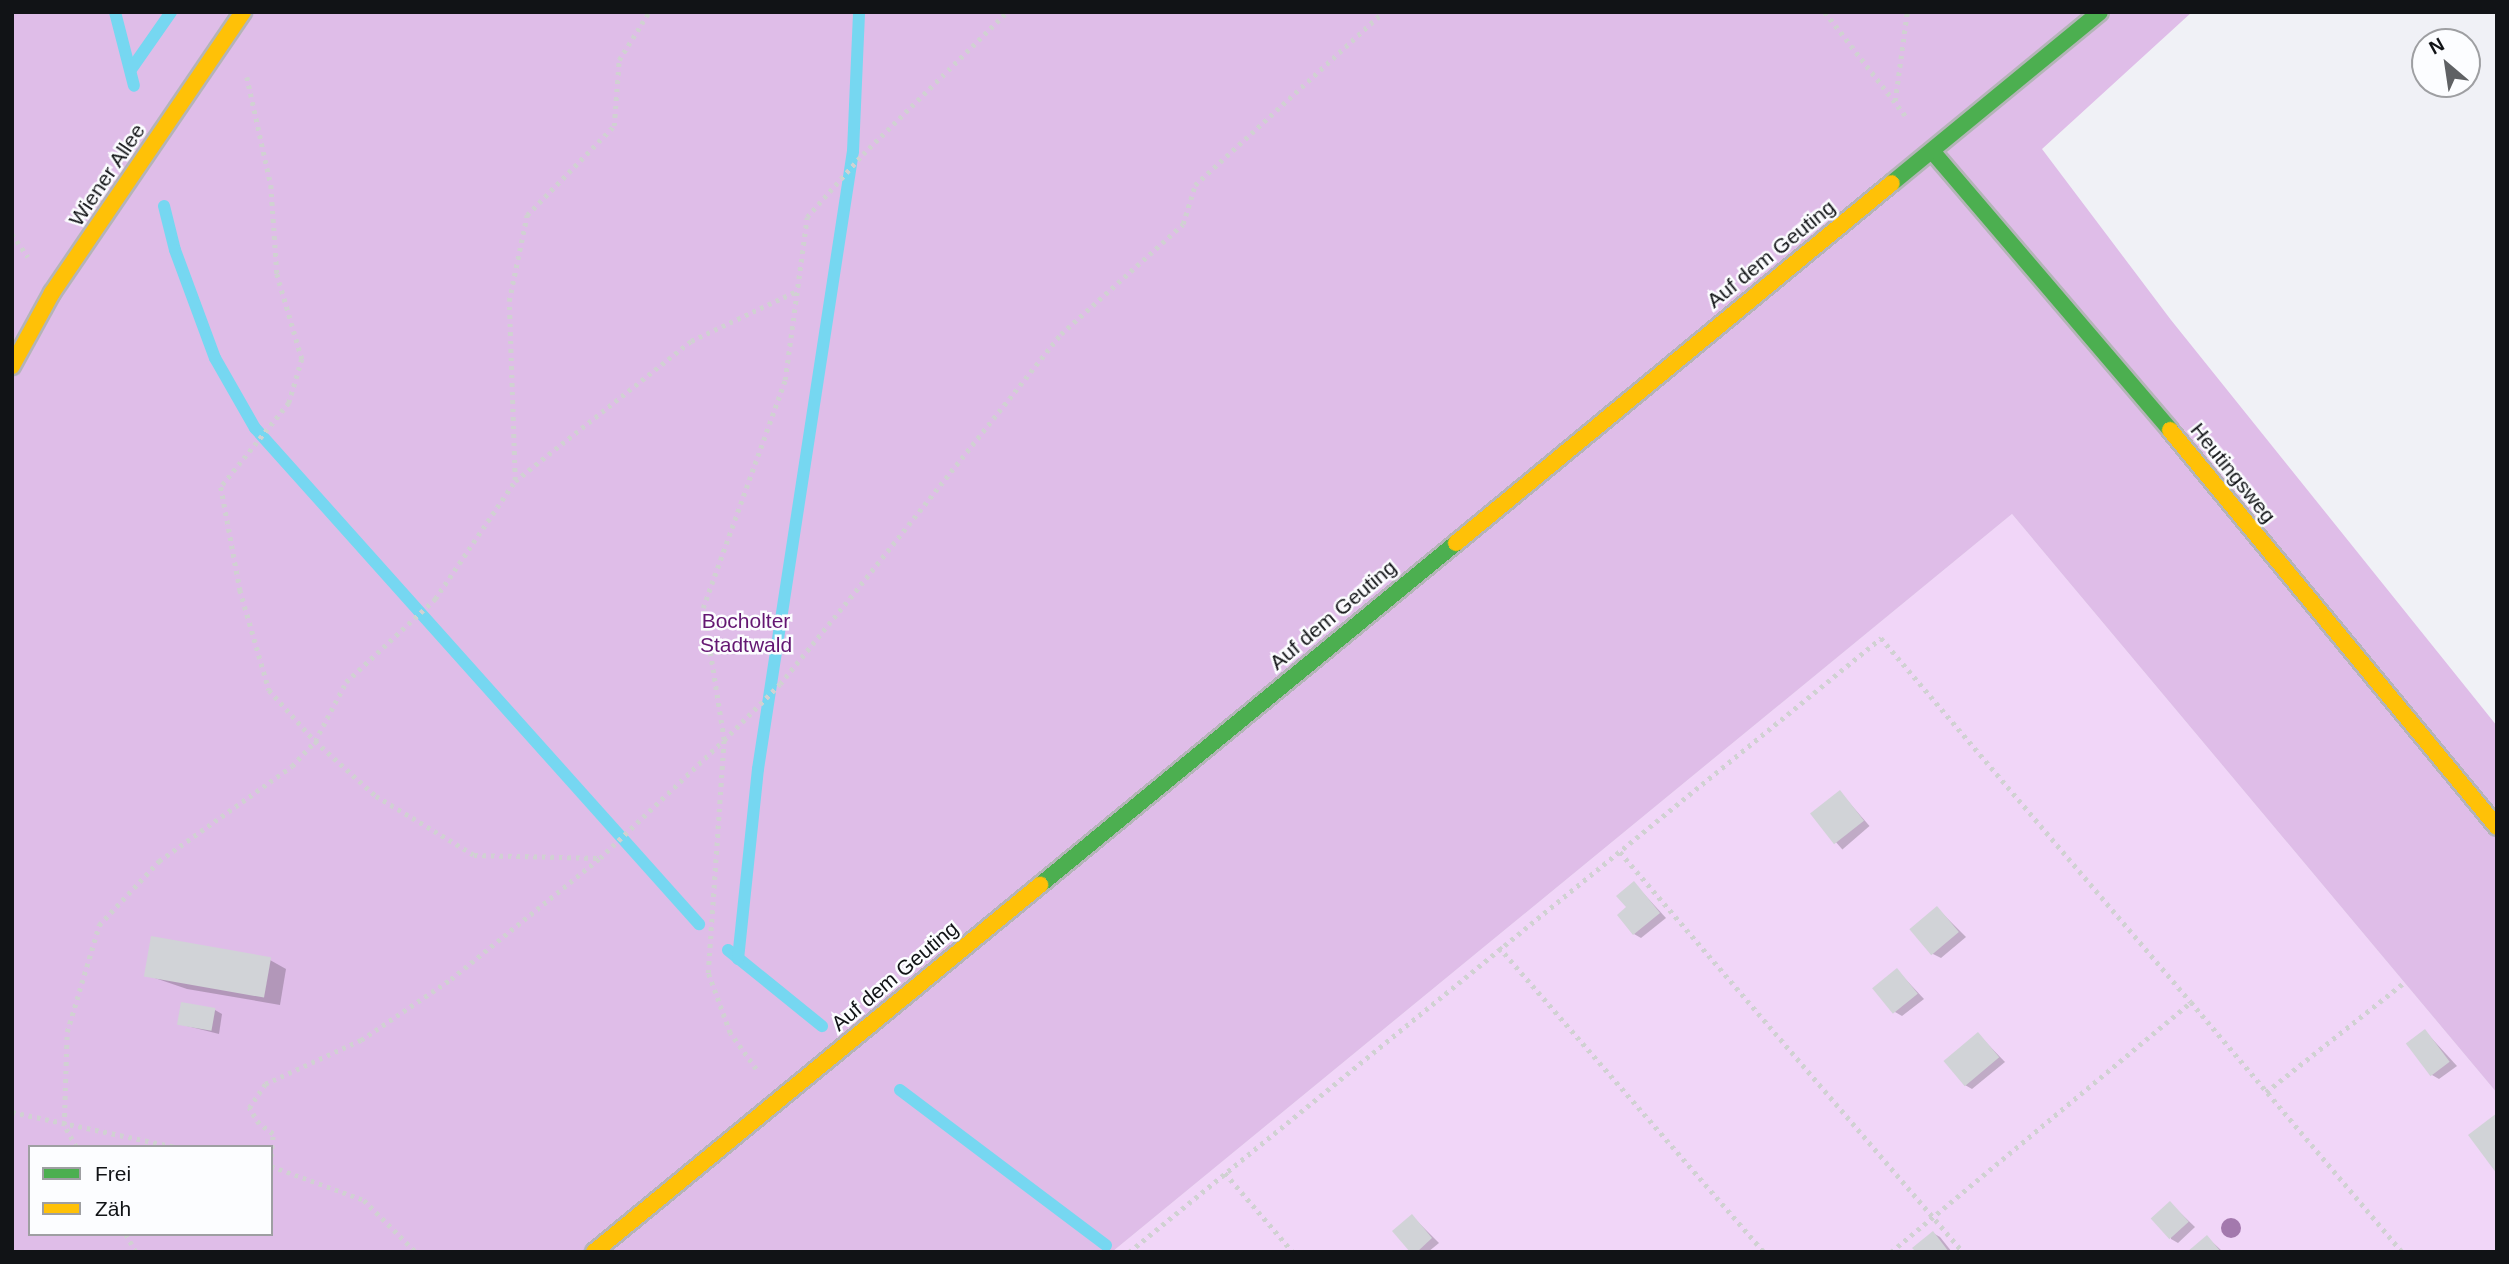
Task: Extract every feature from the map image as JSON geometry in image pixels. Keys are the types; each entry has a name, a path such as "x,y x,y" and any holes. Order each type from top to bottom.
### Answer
{"street":[{"name":"Wiener Allee","path":"12,366 52,293 243,12"},
{"name":"Auf dem Geuting","path":"594,1252 2100,12"},
{"name":"Heutingsweg","path":"1932,151 2150,406 2497,827"}],"path":[{"path":"515,481 509,301 527,215 614,126 619,60 649,12"},
{"path":"778,1098 730,1033 708,973 724,740 703,608 785,380 800,289 807,217 863,153 1007,12"},
{"path":"272,1145 273,1134 259,1124 250,1108 265,1084 361,1040 451,979 600,858 724,740 737,723 780,684 1062,334 1183,224 1195,185 1383,12"},
{"path":"1825,12 1932,151"},
{"path":"1895,101 1907,12"},
{"path":"249,84 271,185 277,274 302,359 289,403 248,449 221,487 240,590 269,690 315,741 376,796 474,855 600,858"},
{"path":"75,1145 64,1125 66,1032 99,925 159,861 292,766 315,741 346,682 435,599 515,481 691,341 800,289"},
{"path":"1129,1252 1499,947 1620,852 1881,638 2402,1252"},
{"path":"1620,852 1963,1252"},
{"path":"1499,947 1764,1252"},
{"path":"2266,1092 2405,982"},
{"path":"1891,1252 2191,1002"},
{"path":"12,1112 165,1145"},
{"path":"273,1167 364,1200 416,1252"},
{"path":"1225,1173 1293,1252"},
{"path":"127,1236 136,1252"}],"shaded area":[{"path":"2012,514 2497,1093 2497,1252 1112,1252"}],"green space":[{"name":"Bocholter Stadtwald","path":"12,12 2192,12 2042,149 2171,320 2497,726 2497,1093 2012,514 1112,1252 12,1252"}],"building":[{"path":"1840,790 1864,821 1834,844 1810,813"},
{"path":"1634,881 1660,913 1633,935 1617,915 1626,907 1616,896"},
{"path":"1937,906 1959,932 1931,955 1909,929"},
{"path":"151,936 271,957 264,998 144,976"},
{"path":"1897,968 1918,994 1893,1014 1872,988"},
{"path":"181,1002 215,1008 211,1031 177,1025"},
{"path":"2425,1029 2450,1062 2431,1076 2406,1043"},
{"path":"1978,1032 1999,1057 1965,1086 1944,1061"},
{"path":"2497,1113 2497,1174 2468,1135"},
{"path":"2170,1201 2189,1222 2169,1239 2151,1218"},
{"path":"1412,1214 1432,1238 1417,1252 1410,1252 1392,1231"},
{"path":"1933,1231 1949,1252 1916,1252 1912,1248"},
{"path":"2207,1235 2221,1252 2187,1252"}],"waterway":[{"path":"115,12 134,86"},
{"path":"132,68 171,12"},
{"path":"738,959 758,769 853,151 859,12"},
{"path":"164,206 175,250 215,358 255,428 699,924"},
{"path":"728,950 822,1026"},
{"path":"900,1090 1106,1245"}],"traffic: fast":[{"path":"1892,183 2100,12"},
{"path":"1932,151 2170,430"},
{"path":"1040,885 1456,543"}],"traffic: slow":[{"path":"12,366 52,293 243,12"},
{"path":"1456,543 1892,183"},
{"path":"2170,430 2497,827"},
{"path":"594,1252 1040,885"}]}
